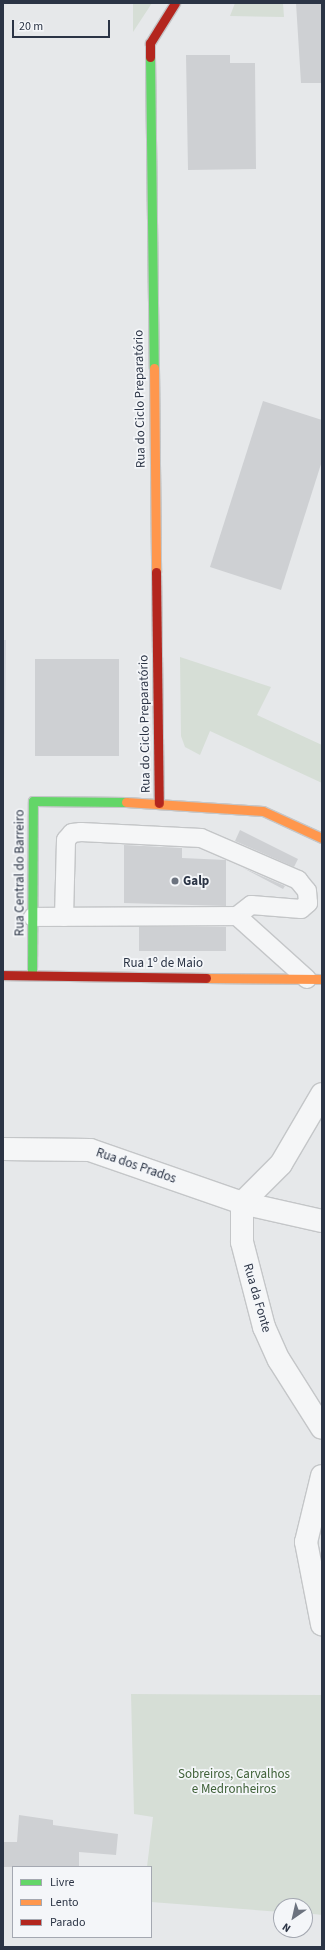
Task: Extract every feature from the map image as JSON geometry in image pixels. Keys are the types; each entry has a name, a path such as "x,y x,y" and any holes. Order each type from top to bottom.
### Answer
{"street":[{"name":"Rua do Ciclo Preparatório","path":"159,803 150,43 175,3"},
{"name":"Rua Central do Barreiro","path":"32,975 33,801 159,803 263,811 322,838"},
{"name":"Rua 1º de Maio","path":"3,974 315,979"},
{"path":"242,1203 281,1164 322,1094"},
{"name":"Rua dos Prados","path":"3,1149 90,1150 242,1203 322,1221"},
{"name":"Rua da Fonte","path":"242,1203 242,1242 264,1327 279,1360 322,1428"},
{"path":"322,1476 306,1542 322,1624"}],"lane":[{"path":"64,917 66,840 72,833 81,832 201,838 298,880 307,891 308,903 301,909 251,904 237,916"},
{"path":"33,916 237,916 315,979"}],"shaded area":[{"path":"3,640 6,640 3,850"}],"green space":[{"path":"133,3 152,3 133,32"},
{"path":"235,3 283,3 284,17 230,16"},
{"path":"180,657 271,687 257,715 322,745 322,783 210,731 200,755 185,747 181,736"},
{"name":"Sobreiros, Carvalhos e Medronheiros","path":"131,1694 322,1695 322,1915 313,1914 313,1898 273,1898 273,1911 152,1902 152,1866 147,1866 153,1817 134,1814"}],"building":[{"path":"296,3 322,3 322,83 301,83"},
{"path":"186,55 230,55 230,63 255,63 256,169 188,170"},
{"path":"263,401 322,420 322,461 281,590 210,567"},
{"path":"35,659 119,659 119,756 35,756"},
{"path":"240,830 298,859 294,867 235,841"},
{"path":"124,845 182,848 182,858 226,860 226,906 124,903"},
{"path":"243,868 285,886 283,889"},
{"path":"139,927 226,927 226,951 139,951"},
{"path":"19,1815 53,1820 53,1825 118,1834 116,1855 79,1852 79,1866 3,1867 3,1842 17,1842"}],"traffic: fast":[{"path":"150,57 154,368"},
{"path":"32,975 33,801 126,802"}],"traffic: slow":[{"path":"154,368 156,572"},
{"path":"126,802 263,811 322,838"},
{"path":"206,978 322,979"}],"traffic: jam":[{"path":"150,57 150,43 175,3"},
{"path":"156,572 159,803"},
{"path":"3,975 206,978"}],"place":[{"name":"Galp","path":"175,881"}]}
